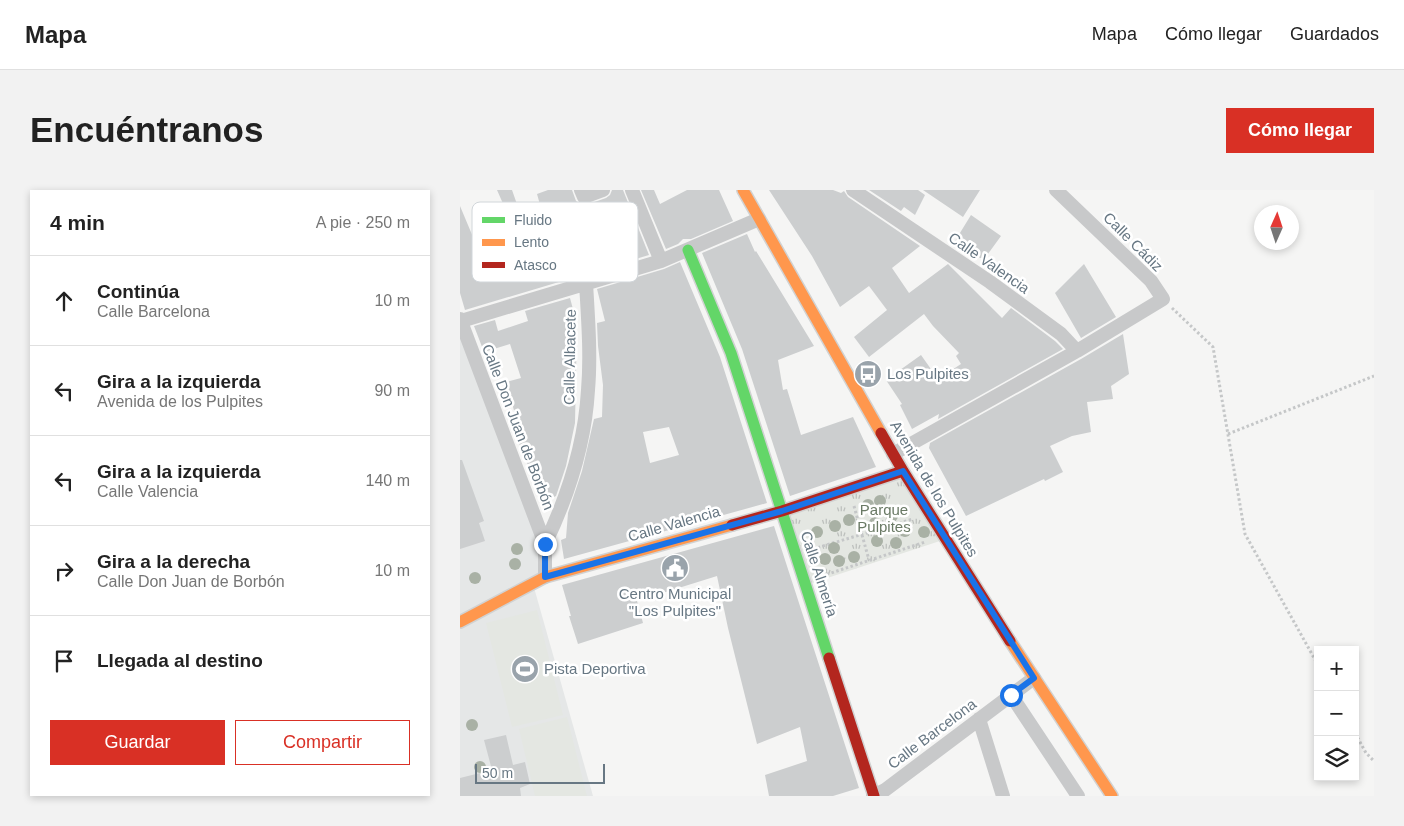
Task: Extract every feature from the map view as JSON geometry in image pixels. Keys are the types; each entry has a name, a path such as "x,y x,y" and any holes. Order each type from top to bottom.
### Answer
{"street":[{"path":"581,190 584,197 603,190"},
{"path":"632,190 637,202"},
{"name":"Avenida de los Pulpites","path":"743,190 903,471 1034,678 1112,796"},
{"name":"Calle Valencia","path":"853,190 990,282 1062,334 1077,350"},
{"name":"Calle Cádiz","path":"1056,190 1151,281 1163,299"},
{"path":"638,205 661,261"},
{"path":"638,268 661,261 759,219"},
{"name":"Calle Almería","path":"688,250 731,353 874,796"},
{"path":"460,320 589,282"},
{"name":"Calle Albacete","path":"545,544 560,513 580,448 588,390 586,283"},
{"path":"893,454 1163,299"},
{"name":"Calle Don Juan de Borbón","path":"460,320 545,544 545,577"},
{"name":"Calle Valencia","path":"460,622 545,577 782,511 903,471"},
{"name":"Calle Barcelona","path":"874,796 885,790 1034,678"},
{"path":"1011,695 1078,796"},
{"path":"979,719 1004,796"}],"path":[{"path":"1163,299 1213,347 1245,534 1314,658"},
{"path":"1228,434 1374,376"},
{"path":"848,489 869,560"},
{"path":"796,554 930,514"},
{"path":"805,582 944,536"},
{"path":"1357,736 1366,753 1374,761"}],"shaded area":[{"path":"467,337 545,544 545,577 533,584 593,796 460,796 460,339"}],"green space":[{"name":"Parque Pulpites","path":"903,471 946,539 806,585 782,511"},
{"name":"Pista Deportiva","path":"537,610 563,715 512,727 486,623"},
{"name":"Pista Deportiva","path":"567,717 587,796 535,796 519,729"}],"building":[{"path":"497,190 512,190 516,202 502,202"},
{"path":"548,190 572,190 577,202 539,202 537,194"},
{"path":"612,190 623,190 628,202 594,202 606,198"},
{"path":"641,190 654,190 660,204 687,190 719,190 733,221 691,239 683,239 678,244 666,249"},
{"path":"769,190 833,190 841,193 844,191 848,197 920,246 892,268 909,293 948,264 1002,318 1011,308 1063,349 938,419 939,414 912,429 900,405 902,404 886,380 921,355 938,379 961,364 956,356 959,353 924,314 869,357 854,337 887,310 869,286 840,307 812,256"},
{"path":"869,190 918,190 925,195 915,215 904,207 901,211"},
{"path":"923,190 980,190 963,217"},
{"path":"460,206 472,235 472,282 559,282 465,310 460,293"},
{"path":"971,215 1001,236 985,258 980,258 955,241"},
{"path":"638,228 649,255 638,258"},
{"path":"747,234 755,252 814,346 778,360 783,390 787,389 801,435 853,417 876,467 790,496 742,349 702,253"},
{"path":"680,262 720,357 767,503 564,559 561,540 566,538 568,513 582,471 594,419 602,417 603,385 597,323 605,321 597,289 620,282 638,282 638,277","holes":["669,427 679,455 650,463 643,432"]},
{"path":"1084,264 1116,317 1081,338 1055,293"},
{"path":"570,298 577,324 575,423 566,466 556,496 543,502 514,431 510,416 515,414 506,382 521,378 510,344 484,352 474,326 495,320 498,331 528,321 525,311"},
{"path":"1123,334 1129,374 1111,386 1113,399 1087,402 1091,432 1072,436 1050,446 1063,472 966,516 929,448 930,443"},
{"path":"460,460 462,460 484,521 479,523 485,541 460,549"},
{"path":"774,526 859,788 833,796 769,796 765,775 807,761 800,727 757,744 717,576 637,601 643,623 578,644 562,585"},
{"path":"506,735 513,765 525,762 530,784 520,788 521,796 460,796 460,778 492,770 484,740"}],"traffic: fast":[{"path":"688,250 731,353 829,658"}],"traffic: slow":[{"path":"743,190 881,433"},
{"path":"460,622 545,577 732,525"},
{"path":"1010,641 1112,796"}],"traffic: jam":[{"path":"881,433 1010,641"},
{"path":"732,525 782,511 903,471"},
{"path":"829,658 874,796"}],"place":[{"name":"Los Pulpites","path":"868,374"},
{"name":"Centro Municipal \"Los Pulpites\"","path":"675,568"},
{"name":"Pista Deportiva","path":"525,669"}],"route":[{"path":"545,544 545,577 782,511 903,471 1034,678 1011,695"}]}
